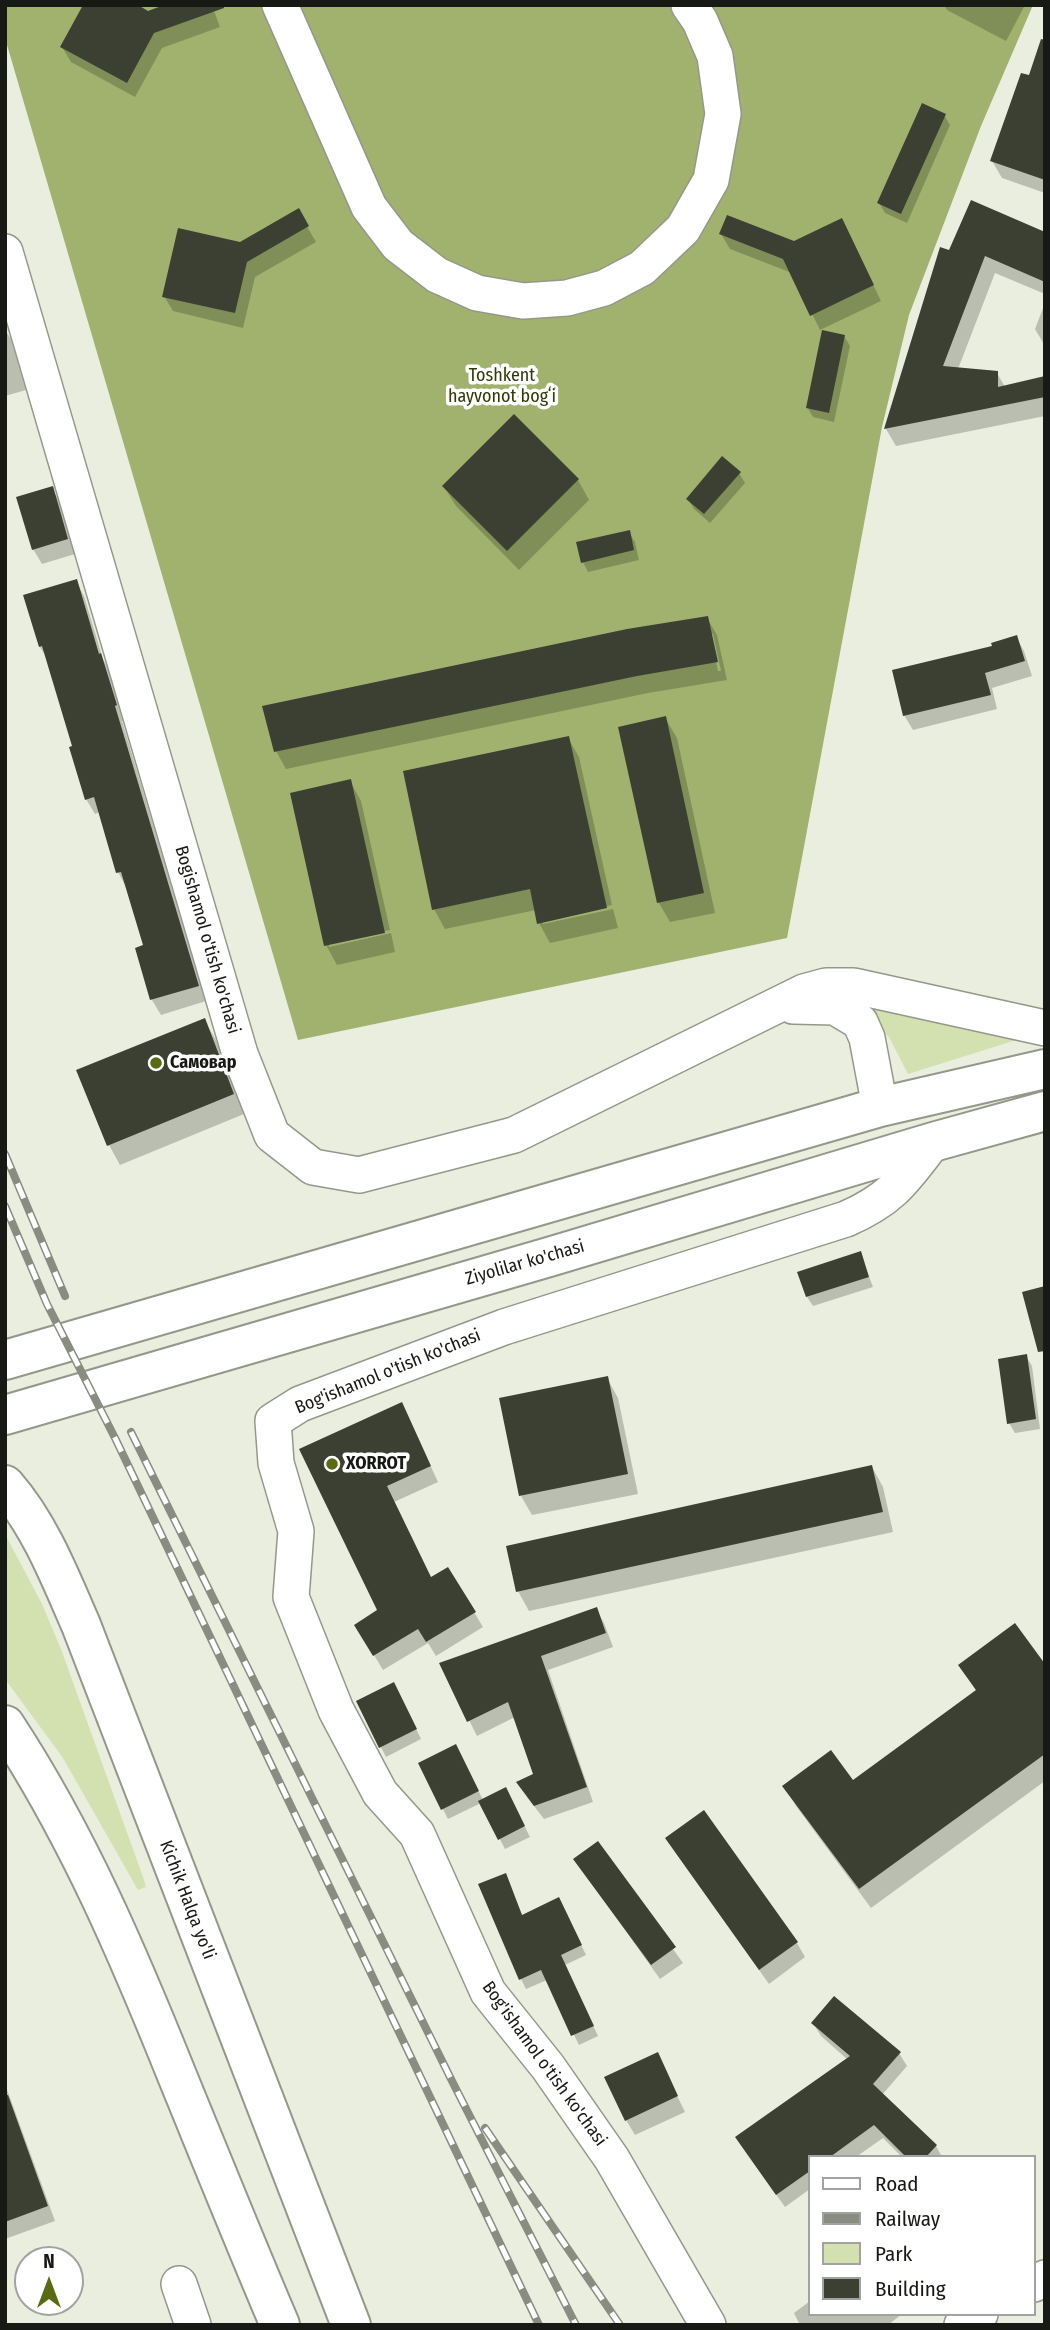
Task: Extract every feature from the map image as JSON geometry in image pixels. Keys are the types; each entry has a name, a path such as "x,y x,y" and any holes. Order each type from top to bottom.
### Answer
{"main road":[{"path":"5,1360 880,1107 1045,1069"},
{"name":"Ziyolilar ko'chasi","path":"5,1415 1045,1111"},
{"path":"534,1208 549,1257"},
{"name":"Kichik Halqa yo'li","path":"12,1493 50,1555 81,1625 351,2325"},
{"path":"5,1725 56,1808 97,1885 280,2325"}],"street":[{"path":"280,5 369,207 398,245 437,275 477,293 523,301 567,298 604,288 642,268 683,229 711,180 723,114 715,56 700,21 689,5"},
{"name":"Bogishamol o'tish ko'chasi","path":"5,252 236,1042 272,1135 313,1167 359,1175 514,1135 804,992 826,986 853,986 1045,1028"},
{"name":"Bogishamol o'tish ko'chasi","path":"779,1006 835,1007 860,1022 867,1038 880,1107"},
{"name":"Bog'ishamol o'tish ko'chasi","path":"708,2325 612,2159 548,2067 488,1992 417,1834 380,1793 336,1710 291,1597 296,1531 276,1463 273,1421 300,1404 504,1327 846,1219 872,1208 899,1187 933,1142"},
{"path":"179,2284 193,2325"},
{"path":"962,2325 978,2316"}],"green space":[{"name":"Toshkent hayvonot bogʻi","path":"5,5 1033,5 981,126 909,315 882,427 787,938 298,1040 5,38"},
{"path":"831,996 1029,1036 908,1074 889,1037 863,1011"},
{"path":"5,1534 42,1604 61,1649 146,1887 138,1890 63,1758 5,1679"}],"building":[{"path":"83,5 138,5 148,11 164,5 224,5 224,8 154,33 127,83 60,47"},
{"path":"1041,39 1045,40 1045,180 990,161 1021,73 1029,75"},
{"path":"922,103 946,114 901,214 877,203"},
{"path":"971,200 1045,232 1045,282 985,256 943,366 998,371 998,387 1045,376 1045,397 884,429 940,247 949,250"},
{"path":"299,208 309,226 247,262 235,313 162,297 178,228 240,242"},
{"path":"727,215 794,241 842,218 874,285 810,316 783,259 719,234"},
{"path":"822,330 845,335 829,413 806,408"},
{"path":"514,414 579,479 507,551 442,486"},
{"path":"722,456 741,472 704,514 686,499"},
{"path":"53,486 68,539 32,550 16,497"},
{"path":"630,530 634,550 581,563 576,542"},
{"path":"77,579 117,705 115,706 199,986 150,1000 135,948 143,945 121,872 116,873 94,797 85,800 42,646 39,647 23,595"},
{"path":"708,616 718,662 637,676 274,752 262,706 627,629"},
{"path":"1017,635 1025,661 985,673 991,695 903,716 892,670 992,646 991,643"},
{"path":"666,716 704,893 657,903 618,727"},
{"path":"569,736 607,908 537,924 530,889 432,910 403,771"},
{"path":"351,779 385,933 324,946 290,793"},
{"path":"205,1018 234,1094 107,1146 76,1070"},
{"path":"861,1251 869,1277 806,1297 797,1272"},
{"path":"1045,1286 1045,1351 1038,1352 1022,1292"},
{"path":"1027,1354 1036,1419 1007,1424 998,1359"},
{"path":"608,1376 628,1474 519,1496 499,1398"},
{"path":"402,1402 431,1466 387,1486 431,1577 448,1567 476,1612 426,1642 418,1629 373,1656 354,1625 377,1610 299,1449"},
{"path":"872,1465 883,1512 516,1592 506,1546"},
{"path":"597,1607 606,1633 541,1656 587,1787 534,1806 516,1782 533,1774 508,1702 467,1722 439,1663"},
{"path":"1015,1623 1045,1664 1045,1754 859,1889 782,1786 831,1750 853,1780 976,1690 958,1665"},
{"path":"394,1682 417,1729 379,1748 356,1701"},
{"path":"456,1744 479,1791 441,1810 418,1763"},
{"path":"506,1787 525,1826 498,1840 478,1801"},
{"path":"704,1810 798,1942 759,1970 665,1838"},
{"path":"598,1841 676,1947 651,1965 573,1859"},
{"path":"506,1873 522,1915 559,1897 582,1945 561,1955 594,2026 571,2036 541,1970 519,1980 478,1884"},
{"path":"834,1996 901,2052 873,2084 937,2145 928,2155 904,2155 874,2125 833,2155 808,2155 808,2172 776,2195 735,2137 850,2056 811,2023"},
{"path":"658,2052 678,2096 625,2121 604,2077"},
{"path":"5,2095 8,2095 48,2206 5,2222"}],"railway":[{"path":"5,1154 65,1296"},
{"path":"5,1206 47,1304 116,1440 539,2325"},
{"path":"131,1432 453,2083 576,2325"},
{"path":"485,2128 620,2325"}],"place":[{"name":"Самовар","path":"156,1063"},
{"name":"XORROT","path":"332,1464"}]}
